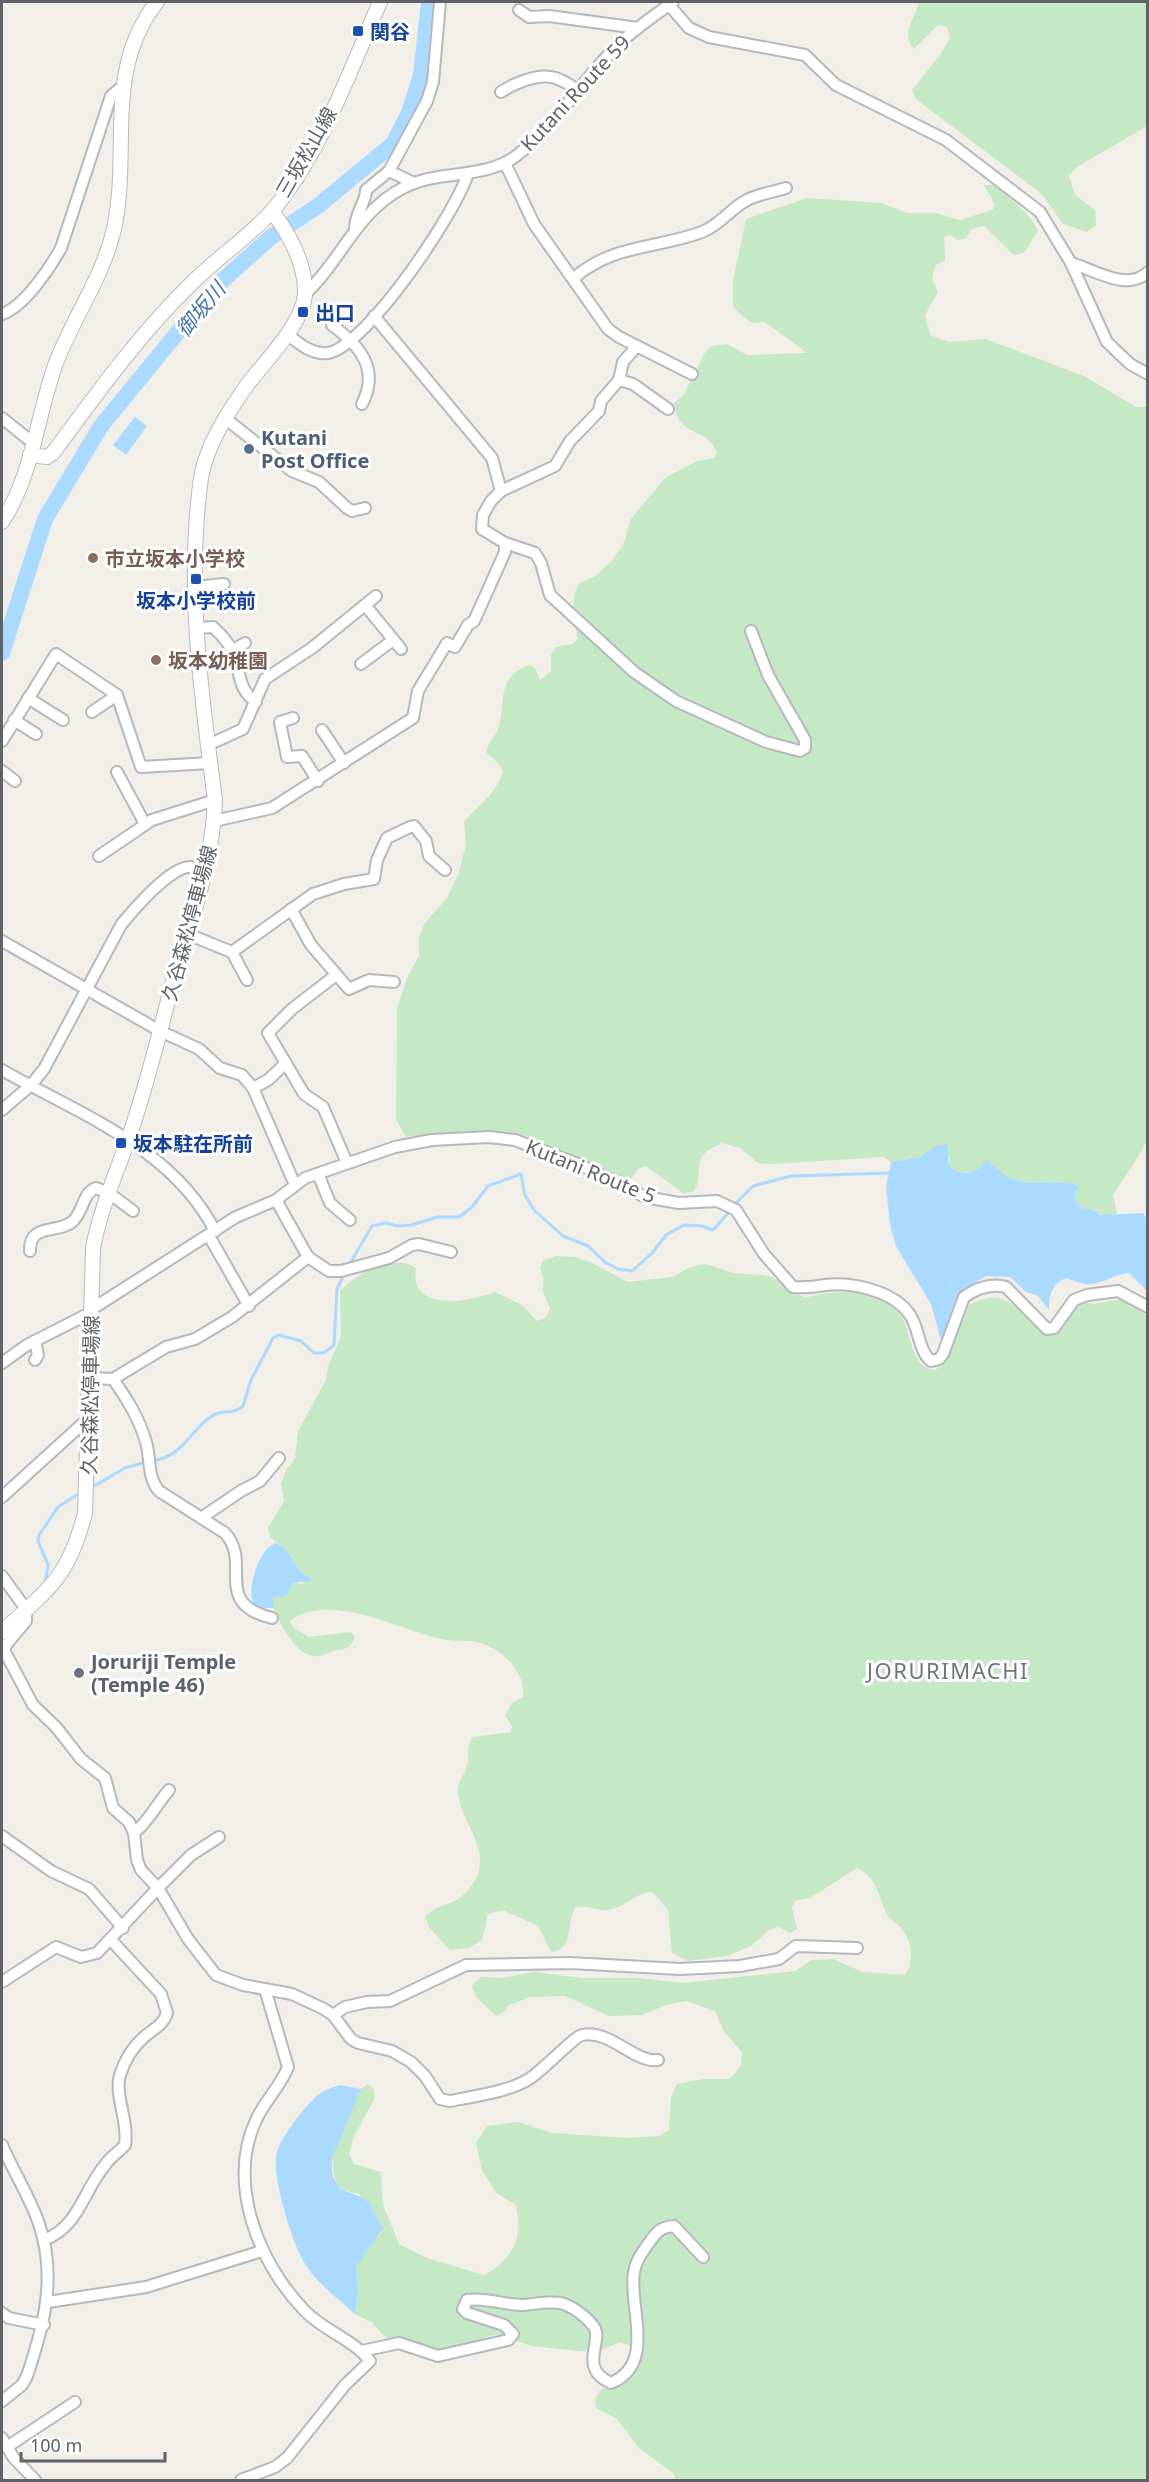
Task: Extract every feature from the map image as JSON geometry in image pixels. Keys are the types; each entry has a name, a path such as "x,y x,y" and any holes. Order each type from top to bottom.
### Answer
{"main road":[{"path":"2,522 18,490 57,361 100,270 114,230 119,189 123,86 133,40 143,20 158,2"},
{"name":"三坂松山線","path":"32,449 47,457 53,453 94,395 152,326 194,281 273,214 299,173 322,128 380,2"},
{"path":"273,214 292,240 305,294"},
{"name":"久谷森松停車場線","path":"2,1632 60,1576 77,1544 87,1495 93,1248 100,1215 128,1139 160,1031 204,870 214,821 215,800 196,628 195,587 201,480 206,456 246,387 297,319 305,294"}],"street":[{"path":"355,229 357,211 366,196 366,190 389,171 427,101 433,82 440,2"},
{"path":"671,3 688,28 709,37 805,55 836,86 946,140 1040,212 1071,263 1107,342 1130,364 1148,374"},
{"name":"Kutani Route 59","path":"305,294 321,279 355,229 384,198 414,183 468,173 505,163 527,146 615,47 671,3"},
{"path":"519,10 529,17 549,16 638,28"},
{"path":"501,92 508,87 547,77 554,77 578,90"},
{"path":"2,314 12,310 21,302 52,264 61,248 111,96 123,86"},
{"path":"505,163 534,224 608,329 692,374"},
{"path":"389,171 414,183"},
{"path":"287,334 302,346 322,353 330,352 352,339 404,282 456,199 468,173"},
{"path":"574,278 595,261 610,255 686,237 712,228 745,201 786,188"},
{"path":"1071,263 1130,282 1141,278 1148,272"},
{"path":"374,316 492,459 501,491"},
{"path":"332,325 352,339 360,348 369,386 362,404"},
{"path":"637,346 623,362 619,380 601,401 599,411 570,441 555,466 501,491 491,501 482,523 485,532 505,543 535,553 542,563 550,595 634,672 676,701 766,742 800,751 805,748 805,740 768,675 751,631"},
{"path":"619,380 633,384 668,409"},
{"path":"2,417 32,449"},
{"path":"226,419 297,474 319,482 347,508 352,511 364,508"},
{"path":"214,821 272,808 318,781 413,718 418,691 447,643 455,647 468,625 474,621 506,552 505,543"},
{"path":"195,587 224,584"},
{"path":"208,745 243,729 268,676 312,648 376,596"},
{"path":"365,605 401,649"},
{"path":"196,628 213,627 231,651 243,690 256,702"},
{"path":"361,664 393,640"},
{"path":"231,651 245,643"},
{"path":"2,741 56,654 117,695 141,767 210,763"},
{"path":"92,712 117,695"},
{"path":"28,698 63,720"},
{"path":"293,718 280,722 286,757 302,756 318,781"},
{"path":"14,720 36,734"},
{"path":"322,730 344,763"},
{"path":"2,771 15,781"},
{"path":"117,772 145,824"},
{"path":"99,856 145,824 215,800"},
{"path":"232,952 257,937 306,898 329,888 374,879 377,874 377,860 387,838 410,827 414,826 422,836 429,856 445,870"},
{"path":"2,1110 31,1085 44,1068 121,925 137,905 181,870 190,867 204,870"},
{"path":"291,909 311,945 349,989 369,980 394,982"},
{"path":"187,934 232,952 247,980"},
{"path":"2,941 160,1031 199,1049 220,1068 242,1075 253,1088 295,1185"},
{"path":"336,975 292,1009 268,1033 304,1094 323,1107 347,1163"},
{"path":"253,1088 268,1080 286,1063"},
{"path":"2,1070 128,1139 184,1187 212,1234 249,1306"},
{"name":"Kutani Route 5","path":"2,1363 35,1341 90,1313 92,1309 236,1217 276,1200 295,1185 318,1174 395,1147 423,1142 489,1137 515,1140 548,1152 645,1197 679,1203 717,1202 732,1207 764,1254 793,1287 848,1286 889,1297 909,1314 926,1357 931,1361 939,1359 943,1354 964,1297 982,1287 997,1285 1006,1287 1047,1329 1054,1328 1074,1300 1087,1295 1118,1291 1148,1307"},
{"path":"318,1174 330,1203 350,1220"},
{"path":"30,1251 33,1238 40,1231 73,1221 91,1190 96,1188 110,1193 133,1211"},
{"path":"276,1200 308,1257 329,1271 345,1271 389,1258 412,1245 419,1244 451,1252"},
{"path":"91,1378 113,1379 166,1347 195,1339 249,1306 308,1257"},
{"path":"35,1341 38,1355 35,1360"},
{"path":"113,1379 137,1417 147,1444 154,1485 232,1541 240,1602 252,1614 272,1618"},
{"path":"2,1497 90,1416"},
{"path":"201,1518 240,1491 260,1481 279,1458"},
{"path":"2,1576 26,1609 26,1621 5,1646 5,1652 33,1705 56,1727 81,1759 105,1778 113,1808 129,1822 134,1833 136,1860 141,1870 158,1888 188,1939 216,1975 292,1994 333,2015 351,2039 358,2043 392,2051 411,2062 425,2076 436,2095 445,2101 500,2089 528,2079 556,2059 578,2036 595,2035 625,2046 646,2061 658,2060"},
{"path":"134,1833 150,1818 155,1806 169,1790"},
{"path":"2,1836 51,1871 90,1889 123,1928"},
{"path":"2,1982 56,1947 81,1958 97,1953 191,1855 219,1837"},
{"path":"44,2240 64,2229 73,2219 104,2165 125,2145 126,2118 118,2083 120,2075 135,2046 161,2024 167,2013 167,2004 161,1994 111,1940"},
{"path":"333,2015 345,2007 366,2002 390,2001 466,1965 570,1963 681,1969 728,1967 779,1959 796,1946 857,1948"},
{"path":"241,2481 275,2467 287,2458 345,2385 370,2361 362,2351 307,2313 275,2273 262,2251 248,2202 245,2158 257,2117 288,2067 266,1989"},
{"path":"2,2145 38,2221 44,2240 48,2302 44,2325 27,2376 22,2385 2,2401"},
{"path":"362,2351 399,2343 438,2356 449,2355 508,2340 513,2334 504,2325 467,2313 463,2309 467,2300 522,2305 559,2302 576,2311 594,2326 597,2338 592,2352 593,2360 598,2374 610,2383 616,2381 630,2366 636,2355 639,2324 633,2283 634,2271 638,2256 654,2234 664,2227 674,2226 703,2257"},
{"path":"48,2302 146,2287 262,2251"},
{"path":"2,2313 9,2318 44,2325"},
{"path":"35,2481 4,2443 75,2402"}],"green space":[{"path":"919,2 1147,2 1147,126 1077,167 1069,176 1075,195 1095,210 1096,225 1087,232 1063,224 1042,194 916,99 912,90 940,55 950,38 947,27 938,25 914,49 908,38 908,32"},
{"path":"984,185 995,185 1025,212 1038,231 1024,253 1014,255 984,226 972,229 965,239 958,240 950,235 944,237 945,260 936,265 932,278 938,292 925,315 930,335 949,342 986,339 1084,376 1136,407 1147,407 1148,1138 1113,1195 1117,1213 1104,1216 1092,1209 1082,1208 1074,1197 1079,1185 1021,1182 1000,1172 987,1161 974,1171 960,1171 949,1166 950,1158 937,1145 920,1157 891,1162 884,1157 771,1164 758,1163 740,1148 722,1143 704,1154 701,1158 696,1187 693,1192 683,1193 646,1166 638,1169 630,1181 621,1183 514,1133 459,1132 406,1137 396,1119 397,1008 408,976 419,956 419,936 425,923 447,898 458,875 466,845 464,822 492,793 503,771 487,753 487,750 500,723 504,694 510,677 530,665 535,668 540,680 551,671 551,655 556,647 573,644 578,639 573,604 579,583 594,577 611,562 623,545 631,519 665,478 697,461 714,458 717,454 707,439 681,422 674,403 683,396 706,351 712,346 727,344 747,355 807,353 765,322 753,323 733,306 733,281 746,219 807,198 881,203 907,213 936,213 959,220 993,210 995,205"},
{"path":"556,1256 576,1257 628,1282 673,1277 690,1267 706,1264 733,1273 769,1276 788,1285 804,1298 842,1292 868,1294 880,1298 900,1314 920,1363 935,1370 946,1362 969,1305 984,1299 1006,1300 1050,1336 1062,1328 1077,1308 1085,1302 1096,1304 1123,1300 1133,1304 1147,1316 1147,2480 676,2480 673,2473 639,2448 617,2419 596,2408 595,2398 602,2389 622,2384 643,2352 620,2342 604,2349 579,2351 532,2346 497,2334 426,2355 408,2354 398,2350 371,2322 355,2314 358,2292 356,2267 366,2249 381,2233 359,2194 340,2189 334,2177 333,2165 334,2152 344,2125 361,2089 368,2084 373,2088 375,2098 354,2136 349,2154 354,2164 381,2172 383,2205 399,2244 427,2258 484,2275 509,2255 514,2246 518,2226 515,2204 496,2193 482,2170 476,2143 487,2126 518,2122 552,2133 626,2138 659,2136 669,2130 671,2098 677,2084 704,2079 730,2079 741,2066 742,2052 723,2030 715,2011 686,2001 666,2005 642,2015 609,2016 565,1996 530,1997 509,2005 503,2013 496,2016 476,1997 472,1986 481,1977 503,1978 534,1972 582,1978 638,1978 683,1983 795,1971 812,1960 833,1959 863,1972 905,1975 910,1963 911,1950 904,1932 888,1916 869,1876 857,1868 810,1898 795,1901 792,1908 797,1929 790,1933 779,1927 769,1930 751,1946 727,1956 688,1961 672,1953 668,1910 653,1892 641,1894 609,1910 575,1908 567,1941 559,1950 551,1952 538,1926 503,1910 488,1914 482,1940 469,1948 450,1950 429,1927 425,1917 469,1890 479,1869 478,1847 460,1804 459,1784 467,1766 469,1746 473,1737 511,1732 512,1726 505,1715 512,1703 523,1697 520,1676 506,1658 487,1645 441,1639 344,1611 324,1610 306,1613 290,1621 293,1627 309,1637 351,1632 355,1637 349,1646 320,1656 301,1650 288,1636 272,1603 273,1598 289,1592 292,1583 303,1584 305,1576 283,1547 270,1537 268,1528 284,1501 281,1484 286,1470 295,1458 298,1431 326,1380 328,1366 341,1337 340,1291 347,1284 375,1267 397,1262 416,1268 416,1282 421,1292 431,1298 457,1301 495,1292 522,1305 537,1321 545,1318 550,1309 542,1289 544,1280 540,1268 543,1261"}],"water":[{"path":"135,417 147,426 126,455 113,445"},
{"path":"947,1144 949,1166 960,1172 974,1171 987,1160 1011,1178 1021,1181 1079,1185 1074,1197 1082,1208 1092,1209 1100,1215 1143,1213 1147,1219 1147,1291 1129,1273 1091,1284 1066,1278 1052,1291 1049,1310 1037,1295 1026,1292 1010,1277 986,1276 958,1293 941,1340 931,1304 896,1246 890,1225 886,1187 891,1162 920,1157 937,1145"},
{"path":"275,1543 285,1549 301,1571 311,1578 311,1581 293,1583 287,1595 273,1598 274,1608 257,1608 252,1594 254,1573 263,1554"},
{"path":"340,2085 361,2089 333,2156 333,2177 340,2189 367,2202 383,2228 356,2267 358,2292 355,2314 309,2270 299,2253 284,2211 276,2167 276,2157 281,2143 298,2116 319,2095"}],"waterway":[{"name":"御坂川","path":"2,653 45,519 101,426 223,280 271,237 318,206 393,144 409,113 421,75 429,2"},
{"path":"733,1206 753,1186 791,1176 891,1173"},
{"path":"349,1265 372,1226 386,1223 397,1226 411,1225 438,1217 459,1217 472,1207 488,1186 521,1174 525,1195 534,1210 563,1236 588,1246 606,1263 618,1269 632,1271 652,1253 666,1235 684,1225 702,1226 713,1230 730,1211"},
{"path":"153,1461 172,1454 212,1416 243,1406 251,1380 273,1338 279,1335 301,1341 314,1353 324,1353 334,1345 337,1289 344,1274"},
{"path":"89,1489 125,1468 146,1462"},
{"path":"45,1583 48,1565 38,1541 39,1535 58,1507 80,1493"}],"place":[{"name":"関谷","path":"358,31"},
{"name":"出口","path":"303,312"},
{"name":"Kutani Post Office","path":"249,449"},
{"name":"市立坂本小学校","path":"93,558"},
{"name":"坂本小学校前","path":"196,579"},
{"name":"坂本幼稚園","path":"156,660"},
{"name":"坂本駐在所前","path":"121,1143"},
{"name":"Joruriji Temple (Temple 46)","path":"79,1673"}],"district":[{"name":"JORURIMACHI","path":"948,1670"}]}
